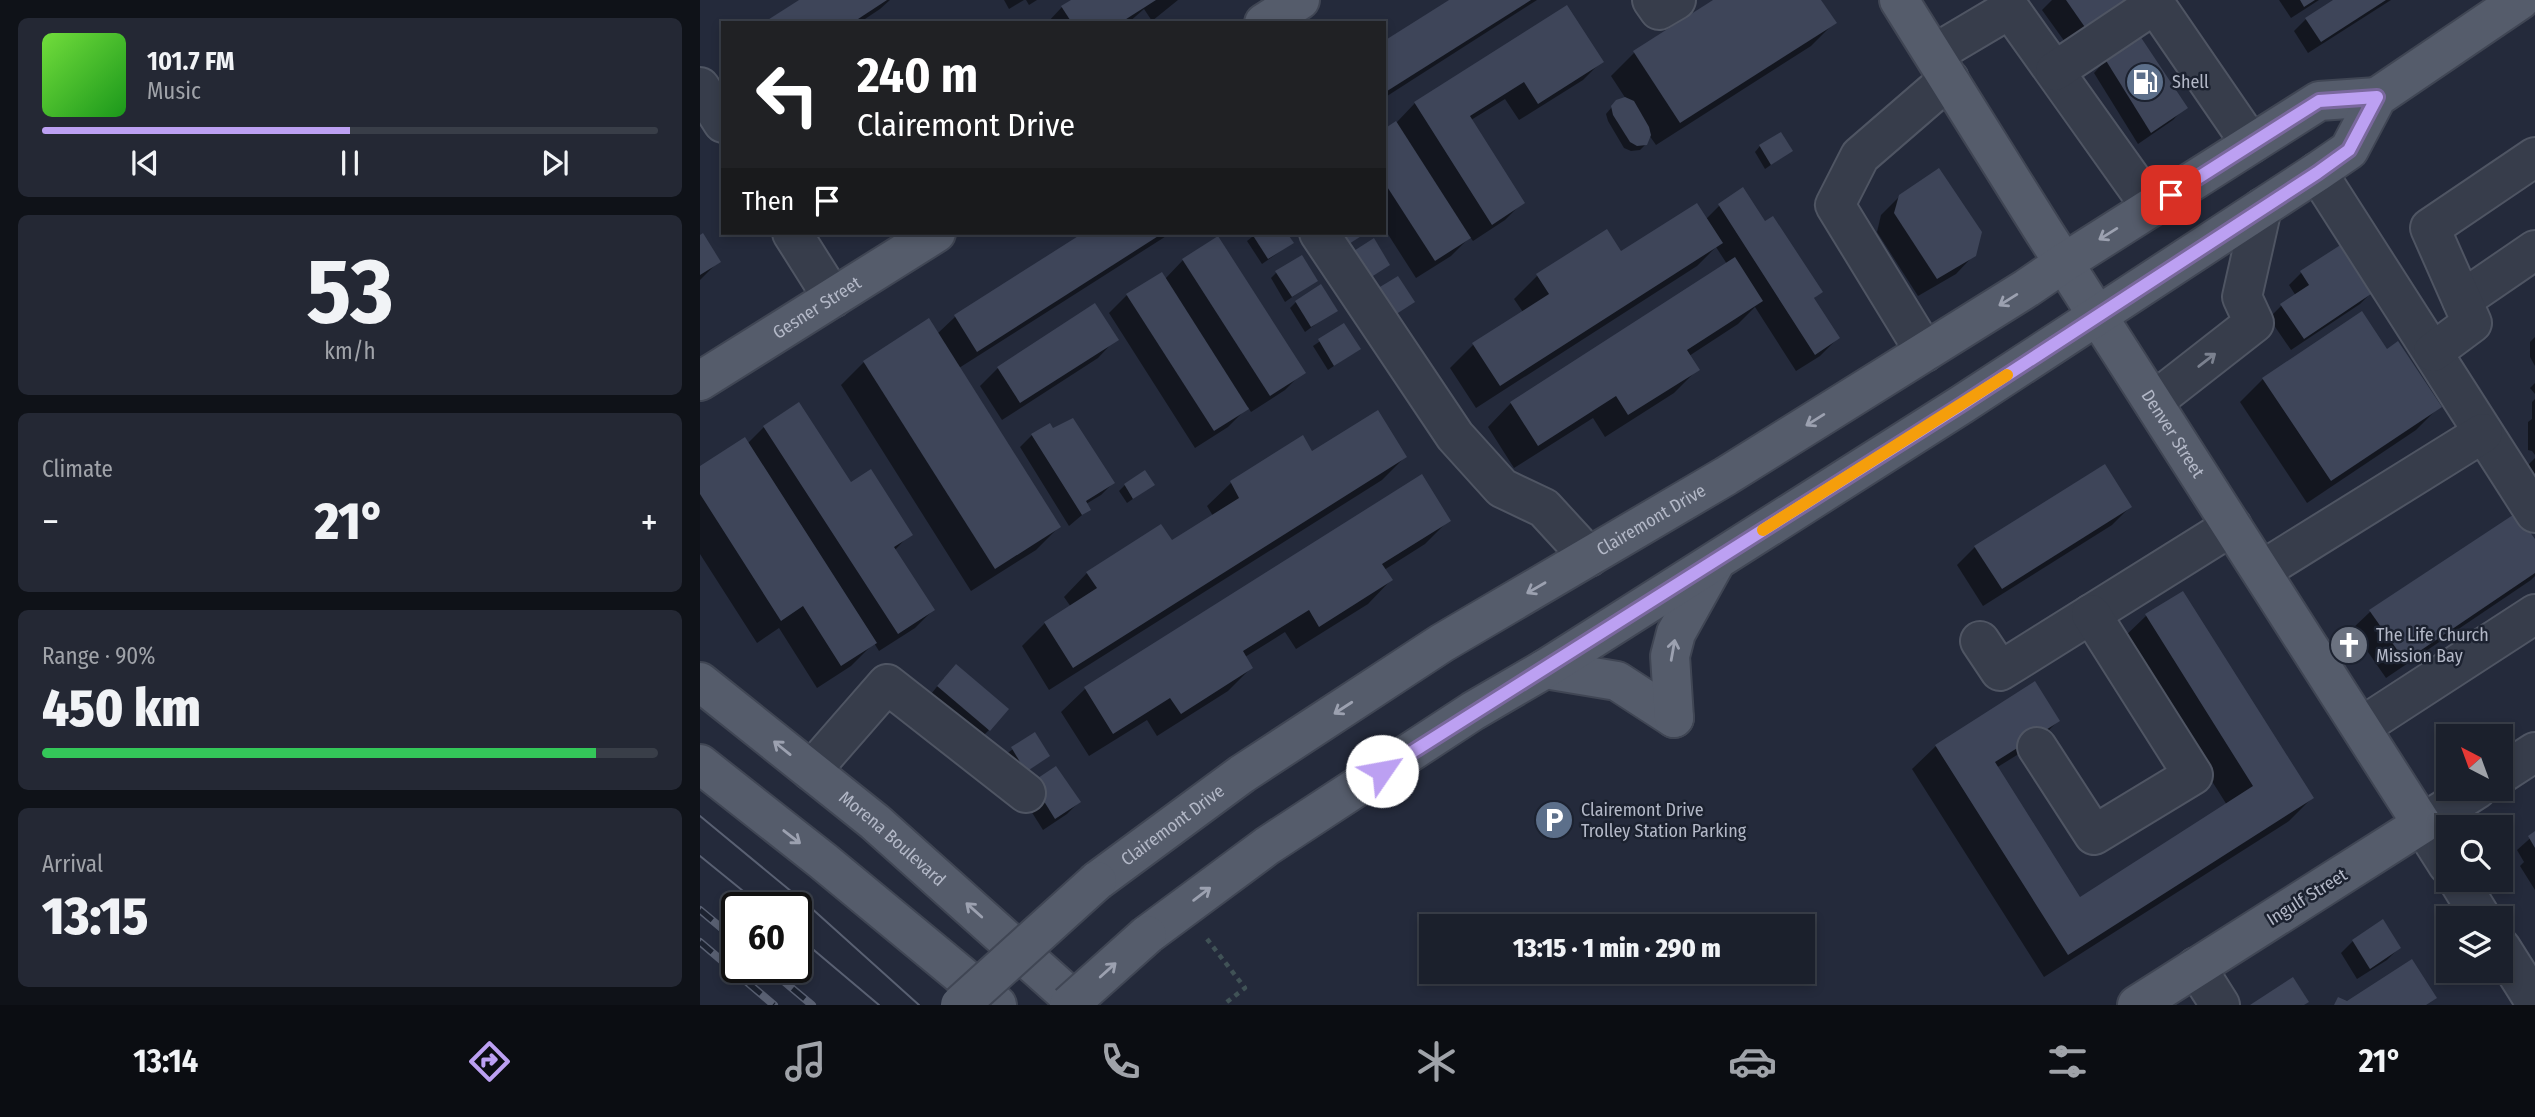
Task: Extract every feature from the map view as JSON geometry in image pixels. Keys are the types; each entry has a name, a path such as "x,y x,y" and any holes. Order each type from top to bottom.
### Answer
{"main road":[{"name":"Denver Street","path":"1899,0 2422,824"},
{"path":"1069,1005 1147,935 1267,845 2098,316 2317,173 2349,150 2377,97 2511,2"},
{"name":"Clairemont Drive","path":"960,1005 1097,881 1253,767 1442,643 1726,476 2319,101 2377,97"},
{"name":"Gesner Street","path":"700,382 933,235"},
{"path":"1545,669 1617,681 1674,718 1670,656 1676,633 1716,559"},
{"name":"Morena Boulevard","path":"700,682 875,822 1079,1005"},
{"path":"700,764 823,861 997,1005"},
{"name":"Ingulf Street","path":"2137,1005 2422,824"}],"street":[{"path":"1653,0 1660,10 1676,0"},
{"path":"2055,71 2155,4 2251,144"},
{"path":"1925,352 1835,205 1860,156 1942,66 2010,9 2151,207"},
{"path":"700,87 721,120"},
{"path":"2433,352 2472,323 2430,228 2535,157"},
{"path":"2317,173 2535,513"},
{"path":"2153,402 2254,323 2242,297 2262,208"},
{"path":"793,235 833,298"},
{"path":"1320,235 1455,436 1503,488 1544,508 1589,557"},
{"path":"2462,300 2535,250"},
{"path":"2261,571 2483,433"},
{"path":"1980,642 2000,671 2232,526"},
{"path":"2037,747 2094,835 2193,775 2091,614"},
{"path":"2361,727 2535,614"},
{"path":"811,771 887,684 1026,793"},
{"path":"2513,766 2535,752"},
{"name":"Ingulf Street","path":"2422,824 2457,802"},
{"name":"Denver Street","path":"2422,824 2436,846"},
{"path":"2196,967 2220,1005"},
{"path":"2513,967 2535,1002"}],"path":[{"path":"1208,939 1245,988 1223,1005"}],"building":[{"path":"799,0 887,0 855,21 766,21"},
{"path":"1071,0 1156,0 1123,21 1071,21 1061,6"},
{"path":"1449,0 1531,0 1386,92 1386,40"},
{"path":"1713,0 1821,0 1837,23 1680,123 1633,51"},
{"path":"2066,0 2135,0 2089,33"},
{"path":"2300,0 2315,0 2304,7"},
{"path":"2333,0 2386,0 2321,42 2305,18"},
{"path":"1567,5 1604,62 1538,104 1524,82 1470,116 1525,203 1492,225 1414,102"},
{"path":"2140,36 2188,108 2151,133 2105,59"},
{"path":"1625,97 1634,101 1649,127 1651,135 1647,145 1637,146 1630,142 1613,115 1611,106 1616,100"},
{"path":"1396,121 1471,238 1435,261 1386,185 1386,128"},
{"path":"1781,132 1793,151 1771,165 1759,145"},
{"path":"1939,168 1982,232 1976,256 1937,279 1894,213 1899,195"},
{"path":"1743,187 1765,221 1773,216 1823,292 1814,298 1840,338 1815,355 1718,204"},
{"path":"1697,203 1723,243 1500,386 1472,343 1549,294 1536,274 1607,229 1621,251"},
{"path":"703,233 721,262 700,275 700,235"},
{"path":"1080,235 1160,235 977,352 954,315"},
{"path":"1253,235 1288,235 1294,243 1268,259"},
{"path":"1333,235 1363,235 1341,249"},
{"path":"1218,236 1306,373 1270,396 1182,259"},
{"path":"1374,238 1390,265 1362,283 1346,256"},
{"path":"2342,244 2374,292 2304,339 2280,304 2309,285 2300,271"},
{"path":"1302,255 1318,281 1292,297 1275,271"},
{"path":"1735,257 1763,301 1687,350 1700,370 1628,415 1616,396 1538,446 1510,402"},
{"path":"1162,272 1249,409 1214,431 1126,294"},
{"path":"1398,276 1415,302 1387,320 1370,293"},
{"path":"1321,284 1338,311 1311,327 1295,301"},
{"path":"1095,303 1119,340 1020,403 997,367"},
{"path":"2362,311 2387,349 2398,341 2442,407 2331,481 2262,378"},
{"path":"929,318 1061,527 995,569 863,361"},
{"path":"1344,323 1361,349 1334,366 1318,339"},
{"path":"799,402 851,482 871,469 913,535 894,547 935,610 898,634 763,426"},
{"path":"1378,410 1407,457 1073,668 1044,622 1097,588 1086,572 1161,524 1172,540 1239,498 1230,481 1303,435 1312,451"},
{"path":"1073,418 1115,483 1086,501 1091,510 1082,515 1031,434 1050,423 1053,428"},
{"path":"745,437 877,643 841,666 803,606 781,621 700,494 700,466"},
{"path":"2105,464 2132,507 2002,589 1974,546"},
{"path":"1145,470 1155,485 1133,499 1124,484"},
{"path":"1422,474 1451,521 1382,564 1393,580 1319,627 1309,610 1243,651 1253,668 1181,714 1170,698 1113,734 1084,687"},
{"path":"2516,513 2535,539 2535,573 2405,661 2369,610"},
{"path":"2183,591 2314,798 2068,955 1935,745 2035,681 2060,721 1995,762 2080,897 2253,786 2145,614"},
{"path":"956,664 1009,709 990,731 937,686"},
{"path":"1035,732 1050,756 1026,772 1011,747"},
{"path":"1056,766 1081,802 1055,819 1032,782"},
{"path":"2535,831 2535,848 2528,836"},
{"path":"2383,919 2401,948 2370,969 2352,940"},
{"path":"2412,959 2437,998 2426,1005 2334,1005 2338,997 2347,1001"},
{"path":"2293,977 2309,1002 2304,1005 2250,1005"}],"tram line":[{"path":"700,816 809,906 919,1005"},
{"path":"700,856 744,892"},
{"path":"812,948 879,1005"}],"railway":[{"path":"700,910 721,928"},
{"path":"700,942 774,1005"},
{"path":"786,983 812,1005"}],"slow traffic":[{"path":"1763,530 2007,375"}],"place":[{"name":"Shell","path":"2145,82"},
{"name":"The Life Church Mission Bay","path":"2349,645"},
{"name":"Clairemont Drive Trolley Station Parking","path":"1554,820"}],"route":[{"path":"1382,771 1961,405 2317,173 2349,150 2377,97 2319,101 2171,195"}]}
